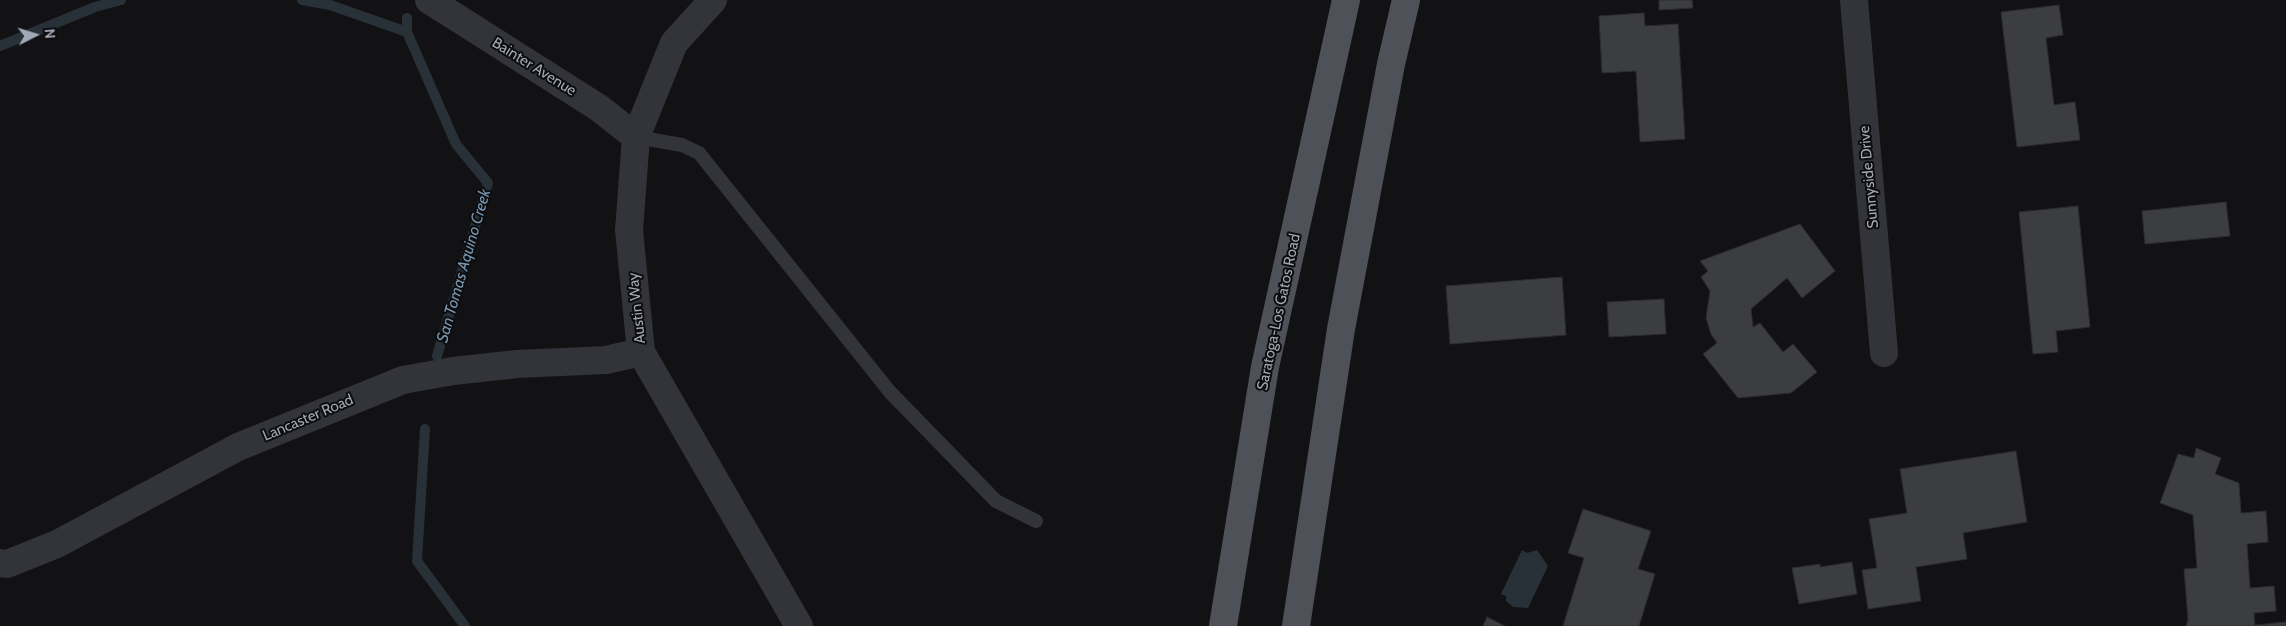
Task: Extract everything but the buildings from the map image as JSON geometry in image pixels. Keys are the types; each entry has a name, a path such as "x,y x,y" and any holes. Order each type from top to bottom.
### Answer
{"main road":[{"name":"Saratoga-Los Gatos Road","path":"1223,626 1266,367 1346,0"},
{"path":"1296,626 1341,329 1391,64 1406,0"}],"street":[{"name":"Bainter Avenue","path":"429,0 599,108 636,137"},
{"name":"Austin Way","path":"713,0 674,43 636,137 629,230 641,352 799,626"},
{"name":"Sunnyside Drive","path":"1854,0 1884,353"},
{"name":"Lancaster Road","path":"0,563 7,564 57,544 238,447 403,380 453,371 517,364 606,360 641,352"}],"lane":[{"path":"636,137 682,145 699,153 890,392 996,501 1036,521"}],"shaded area":[{"path":"1522,550 1527,553 1537,550 1548,566 1528,608 1513,607 1506,601 1506,596 1501,594"}],"waterway":[{"path":"0,46 95,7 121,0"},
{"path":"302,0 330,5 407,32"},
{"name":"San Tomas Aquino Creek","path":"407,18 407,32 456,144 488,183 437,356"},
{"name":"San Tomas Aquino Creek","path":"425,429 417,561 465,626"}]}
